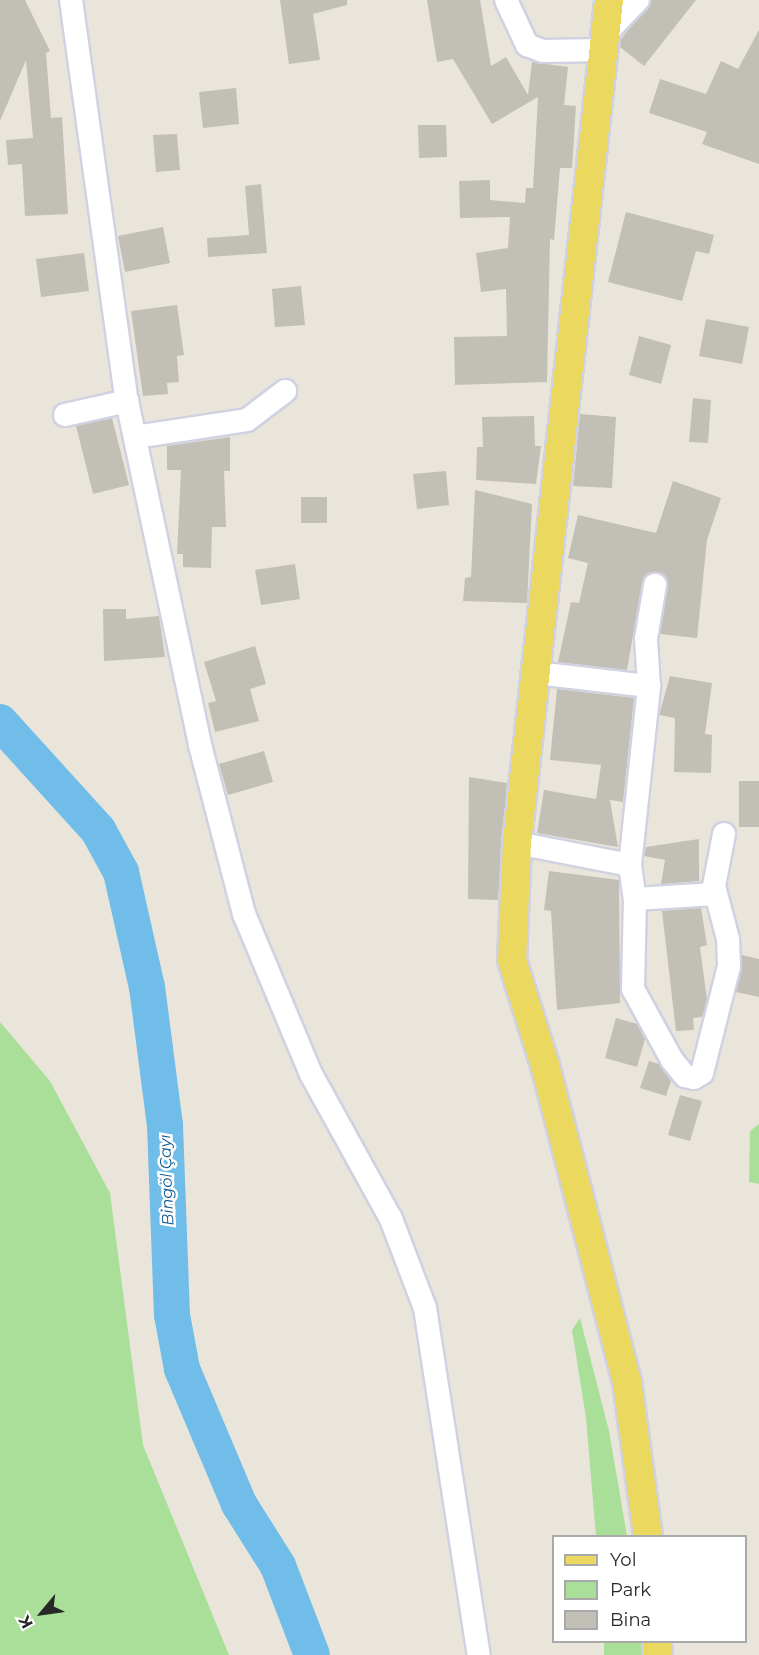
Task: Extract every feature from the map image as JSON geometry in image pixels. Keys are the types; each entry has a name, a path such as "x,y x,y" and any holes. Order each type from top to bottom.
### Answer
{"main road":[{"path":"609,0 517,843 512,960 545,1065 627,1381 648,1535"}],"street":[{"path":"71,0 127,401 200,745 244,914 310,1074 391,1219 425,1308 479,1655"},
{"path":"506,0 527,45 543,51 604,42 638,0"},
{"path":"135,437 247,420 285,390"},
{"path":"65,415 127,401"},
{"path":"655,585 646,639 649,686 630,865 635,899 633,989 672,1060 685,1076 694,1078 702,1073 729,966 728,939 715,894 724,834"},
{"path":"536,674 649,686"},
{"path":"517,843 630,865"},
{"path":"635,899 715,894"}],"green space":[{"path":"0,1022 50,1081 110,1193 143,1445 229,1655 0,1655"},
{"path":"759,1124 759,1184 749,1182 750,1131"},
{"path":"580,1318 609,1431 627,1535 596,1535 586,1418 572,1330"},
{"path":"604,1643 642,1643 643,1655 604,1655"}],"building":[{"path":"0,0 25,0 50,51 46,53 51,118 62,117 68,214 25,216 22,164 8,165 6,140 33,138 26,60 0,121"},
{"path":"280,0 347,0 347,5 313,14 320,60 289,64"},
{"path":"427,0 480,0 491,66 506,57 528,95 532,62 568,67 564,105 576,106 572,168 560,168 554,240 550,239 547,382 455,385 454,337 507,336 506,289 481,292 476,253 508,248 510,217 460,218 459,181 490,180 490,200 525,203 526,188 533,188 538,97 492,124 453,59 437,62"},
{"path":"652,0 696,0 644,66 620,47 621,39"},
{"path":"759,30 759,164 702,144 707,132 649,113 660,79 706,94 721,61 738,69"},
{"path":"236,88 239,124 203,128 199,92"},
{"path":"418,125 446,125 447,157 419,158"},
{"path":"177,134 180,170 156,172 153,135"},
{"path":"261,184 267,253 208,257 207,238 249,235 245,186"},
{"path":"626,212 714,235 709,254 696,251 682,301 608,282"},
{"path":"163,227 170,263 125,272 118,236"},
{"path":"84,253 89,291 41,297 36,259"},
{"path":"301,286 305,325 275,327 272,289"},
{"path":"177,305 184,355 177,356 179,382 167,383 168,394 143,396 131,311"},
{"path":"706,319 749,327 742,364 699,356"},
{"path":"639,336 671,345 661,384 629,375"},
{"path":"693,398 711,400 708,443 689,442"},
{"path":"580,414 616,417 612,488 573,486"},
{"path":"534,416 535,446 541,446 536,484 476,480 477,447 483,447 482,417"},
{"path":"112,418 129,485 93,494 76,426"},
{"path":"230,437 230,471 224,471 226,527 212,527 211,568 183,567 183,554 177,554 181,470 167,470 167,446"},
{"path":"446,471 449,505 417,509 413,474"},
{"path":"673,481 721,498 707,540 697,638 660,634 668,581 663,574 651,572 642,583 627,670 558,662 571,602 579,603 588,563 568,558 578,515 656,533"},
{"path":"475,490 532,504 527,603 463,601 465,578 471,577"},
{"path":"301,497 327,497 327,523 301,523"},
{"path":"295,564 300,599 261,605 255,570"},
{"path":"103,609 126,609 126,619 159,616 165,657 104,661"},
{"path":"255,646 266,684 250,689 259,721 215,732 208,703 216,701 204,662"},
{"path":"670,676 712,683 705,734 712,735 711,773 674,772 675,718 659,715"},
{"path":"557,689 634,698 623,802 610,800 618,847 537,833 544,790 596,799 601,765 550,760"},
{"path":"264,751 273,782 228,795 219,764"},
{"path":"469,777 507,783 498,900 468,899"},
{"path":"739,781 759,781 759,827 739,827"},
{"path":"699,839 699,881 661,884 665,860 644,856 646,847"},
{"path":"549,871 619,880 620,1003 557,1010 551,911 544,910"},
{"path":"701,908 707,945 700,947 707,1000 702,1017 693,1018 694,1030 676,1031 662,911"},
{"path":"742,955 759,959 759,997 736,992"},
{"path":"616,1018 637,1024 645,1039 637,1067 605,1058"},
{"path":"649,1061 659,1064 671,1081 666,1096 640,1088"},
{"path":"680,1095 702,1101 690,1141 668,1135"}],"waterway":[{"name":"Bingöl Çayı","path":"0,722 98,830 121,872 147,987 165,1125 172,1315 182,1369 239,1504 278,1566 312,1655"}]}
